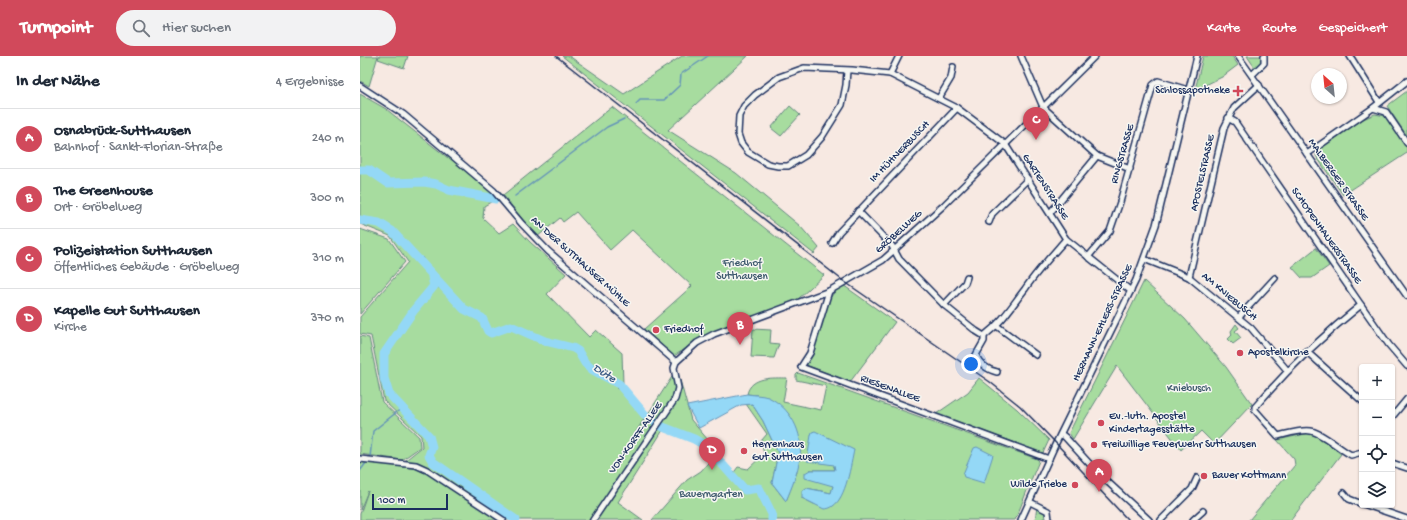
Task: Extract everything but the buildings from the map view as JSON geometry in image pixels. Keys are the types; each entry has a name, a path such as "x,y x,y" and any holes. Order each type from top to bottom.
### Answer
{"street":[{"path":"890,74 899,56"},
{"path":"1021,56 1043,107 1097,156 1130,169"},
{"name":"GRÖBELWEG","path":"676,362 697,344 714,334 829,290 876,265 894,250 1095,56"},
{"name":"HERMANN-EHLERS-STRASSE","path":"1021,520 1131,291 1144,259 1156,225 1197,56"},
{"name":"MALBERGER STRASSE","path":"1238,56 1407,296"},
{"path":"1252,74 1264,63 1264,56"},
{"path":"1350,56 1379,102"},
{"path":"939,98 950,78 953,67"},
{"name":"GARTENSTRASSE","path":"847,70 842,105 822,137 806,155 788,166 778,166 768,164 748,152 741,143 738,134 738,116 744,106 766,85 779,77 804,68 847,70 890,74 957,108 1005,144 1066,238 1131,291"},
{"name":"RINGSTRASSE","path":"1088,257 1110,231 1130,169 1153,85 1158,81 1188,90"},
{"path":"1307,154 1373,108 1407,81"},
{"name":"APOSTELSTRASSE","path":"1189,277 1224,128 1234,108 1259,85"},
{"name":"AN DER SUTTHAUSER MÜHLE","path":"360,86 403,114 494,191 522,224 548,251 676,362"},
{"name":"IM HÜHNERBUSCH","path":"832,243 839,232 858,211 957,108"},
{"path":"1373,108 1386,112 1407,143"},
{"name":"SCHOPENHAUERSTRASSE","path":"1228,118 1235,122 1389,345 1407,366"},
{"path":"1050,213 1097,156"},
{"path":"990,222 992,214 1028,179"},
{"path":"858,211 892,246 899,259 944,305 984,336"},
{"path":"997,372 990,371 978,361 976,355 984,341 984,336 997,326 1066,238"},
{"name":"AM KNIEBUSCH","path":"1144,259 1189,277 1239,317 1256,333 1287,370"},
{"path":"944,305 965,283 967,277"},
{"path":"1239,317 1275,278"},
{"name":"RIESENALLEE","path":"829,290 810,353 801,368 1049,459"},
{"path":"1359,453 1351,455 1339,449 1318,432 1310,430 1278,436 1255,410 1255,407 1287,370 1306,351 1361,305"},
{"path":"997,326 1036,355"},
{"path":"1306,351 1361,400"},
{"name":"VON-KORFF-ALLEE","path":"592,520 655,426 672,405 678,388 674,368 676,362"},
{"path":"1395,413 1407,399"},
{"path":"1061,434 1065,436 1109,484 1149,520"},
{"path":"360,459 416,465 427,470 503,520"},
{"path":"1395,464 1407,468"},
{"path":"1161,520 1192,489 1197,478"},
{"path":"1344,493 1349,499 1359,503"},
{"path":"1030,502 1048,511 1049,520"},
{"path":"1375,508 1407,519"},
{"path":"1193,520 1202,511"}],"green space":[{"path":"360,56 378,56 369,86 360,81"},
{"path":"379,56 408,56 404,68 378,59"},
{"path":"562,56 569,56 624,94 682,56 748,56 668,130 736,173 800,226 819,248 814,254"},
{"path":"1203,56 1232,56 1238,65 1222,77 1195,90"},
{"path":"1247,56 1261,56 1261,62 1255,68"},
{"path":"1407,91 1407,136 1387,106"},
{"path":"360,94 386,109 448,158 453,156 503,195 484,206 483,218 499,233 513,224 530,242 566,274 547,294 589,337 596,330 622,353 623,384 616,388 628,394 646,416 619,459 677,369 691,420 709,441 705,447 663,430 618,502 643,520 360,520 360,514 368,491 360,510 360,459 402,463 422,447 421,436 384,401 371,336 360,334 360,317 408,262 390,236 360,224","holes":["422,257 432,275 447,291 434,286"]},
{"path":"790,106 800,115 781,136 771,128"},
{"name":"Friedhof Sutthausen","path":"612,107 824,275 797,300 710,333 674,356 644,329 692,286 632,230 610,250 576,212 563,222 560,218 537,237 503,195"},
{"path":"1375,114 1385,116 1407,147 1407,153 1343,195 1316,156 1317,151 1363,119"},
{"path":"360,229 389,239 405,262 360,314"},
{"path":"1316,248 1329,266 1312,278 1302,278 1292,267"},
{"name":"Kniebusch","path":"1144,281 1185,319 1226,367 1252,404 1214,444 1201,431 1181,450 1117,366 1073,439 1069,433"},
{"path":"843,285 895,322 850,382 806,365 812,353 830,298 837,289"},
{"path":"1236,324 1239,328 1235,331 1241,338 1233,344 1228,339 1232,335 1231,331"},
{"path":"753,329 771,330 770,343 779,344 774,358 751,357"},
{"path":"360,336 369,338 382,402 419,437 420,447 402,460 360,454"},
{"path":"798,373 1037,459 1039,461 1015,520 773,520 773,514 760,487 745,488 732,475 738,467 748,469 764,454 761,441 767,434 746,404 752,404 763,421 778,453 772,483 786,501 797,472 757,395 747,394 749,388 753,384 763,379 787,378 783,402 821,410 826,386 796,380 796,375","holes":["810,470 835,470 840,498 814,504 802,498 806,488 831,493 833,486"]},
{"path":"979,378 1017,409 1049,440 1043,453 936,414 968,392"},
{"path":"1310,433 1317,435 1341,454 1291,520 1249,520 1295,465 1294,459 1277,440"},
{"name":"Bauerngarten","path":"714,456 745,491 759,489 771,514 770,520 652,520 687,480 701,471"},
{"path":"1037,507 1046,513 1047,520 1043,518 1042,520 1035,520"}],"water":[{"path":"747,394 766,396 776,401 789,414 797,430 801,448 800,457 793,485 786,501 772,483 778,453 763,421 752,404 741,405 699,428 687,406"},
{"path":"815,431 854,450 845,488 838,502 826,509 802,498 802,491 806,488 831,493 833,486 805,478 805,473 810,470 835,470 834,465 807,461 811,435 812,432"},
{"path":"977,447 993,455 984,483 964,477 963,474 974,448"}],"waterway":[{"path":"636,104 640,100 664,100 680,85 681,74 708,56"},
{"path":"515,196 607,127 624,119"},
{"name":"Düte","path":"360,170 369,170 388,183 424,182 436,184 449,190 496,199"},
{"name":"Düte","path":"360,220 379,223 392,231 464,309 482,318 488,331 491,333 511,326 545,341 573,348 578,351 585,363 593,370 619,384 646,416 663,427 694,439 706,446 745,490 759,488 772,514 772,520"},
{"name":"Düte","path":"432,277 434,286 414,310 384,354 384,378 389,394 429,436 432,447 429,455 433,462 516,520"},
{"path":"370,457 373,431 402,408"},
{"path":"360,471 366,463"}],"railway":[{"path":"556,56 842,280 990,382 1020,406 1128,520"}],"place":[{"name":"Schlossapotheke","path":"1238,91"},
{"name":"Polizeistation Sutthausen","path":"1036,140"},
{"name":"Friedhof","path":"656,330"},
{"name":"The Greenhouse","path":"740,345"},
{"name":"Apostelkirche","path":"1240,353"},
{"name":"Ev.-luth. Apostel Kindertagesstätte","path":"1101,423"},
{"name":"Freiwillige Feuerwehr Sutthausen","path":"1094,445"},
{"name":"Herrenhaus Gut Sutthausen","path":"744,451"},
{"name":"Kapelle Gut Sutthausen","path":"712,470"},
{"name":"Bauer Kottmann","path":"1204,476"},
{"name":"Wilde Triebe","path":"1075,485"},
{"name":"Osnabrück-Sutthausen","path":"1099,492"}]}
